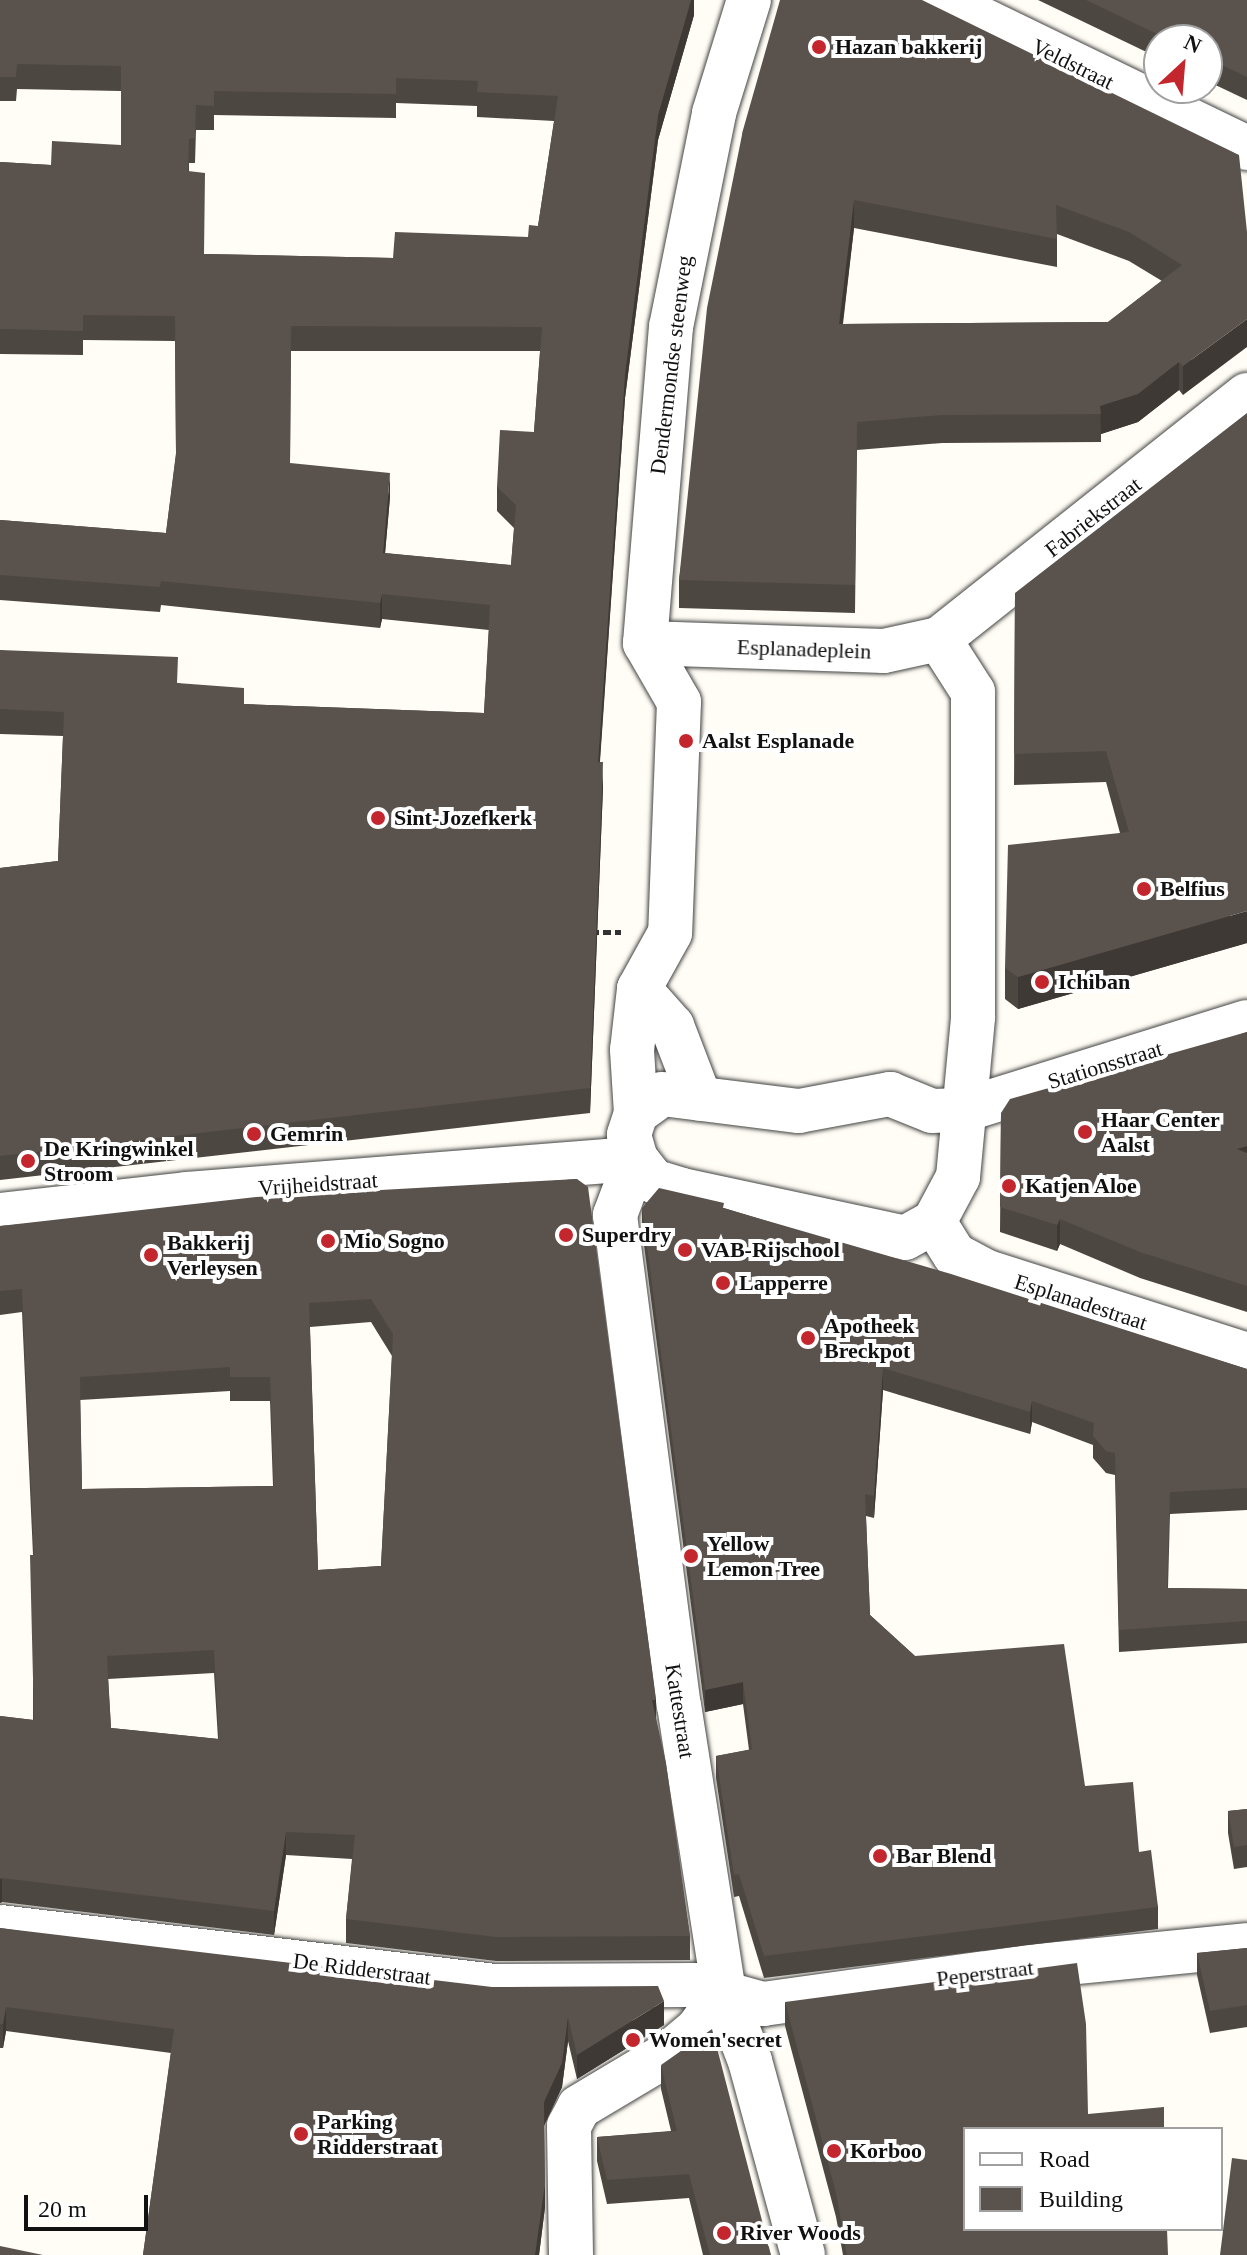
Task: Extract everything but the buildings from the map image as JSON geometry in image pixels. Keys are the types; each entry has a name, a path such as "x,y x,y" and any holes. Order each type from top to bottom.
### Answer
{"street":[{"name":"Dendermondse steenweg","path":"645,643 674,312 714,113 749,0"},
{"name":"Veldstraat","path":"942,0 1247,148"},
{"name":"Fabriekstraat","path":"939,639 1247,395"},
{"name":"Esplanadeplein","path":"645,643 884,651 939,639"},
{"path":"645,643 679,702 670,933 639,989 632,1050 636,1113 629,1135 636,1159 653,1181 682,1190 905,1238 934,1222 958,1177 973,1017 973,692 939,639"},
{"path":"639,989 672,1026 700,1099"},
{"name":"Stationsstraat","path":"964,1110 1247,1022"},
{"path":"636,1113 662,1094 799,1111 890,1094 932,1111 964,1110"},
{"name":"Vrijheidstraat","path":"0,1215 187,1194 636,1159"},
{"name":"Kattestraat","path":"636,1159 615,1215 647,1481 724,1993 750,2061 801,2255"},
{"name":"Esplanadestraat","path":"934,1222 955,1255 987,1272 1247,1355"},
{"name":"De Ridderstraat","path":"0,1927 495,1986 694,1985 724,1993"},
{"name":"Peperstraat","path":"724,1993 763,2004 1028,1967 1247,1945"},
{"path":"571,2255 569,2126 579,2107 668,2054 697,2030 724,1993"}],"path":[{"path":"575,932 670,933"}],"place":[{"name":"Hazan bakkerij","path":"819,47"},
{"name":"Aalst Esplanade","path":"686,741"},
{"name":"Sint-Jozefkerk","path":"378,818"},
{"name":"Belfius","path":"1144,889"},
{"name":"Ichiban","path":"1042,982"},
{"name":"Haar Center Aalst","path":"1085,1132"},
{"name":"Gemrin","path":"254,1134"},
{"name":"De Kringwinkel Stroom","path":"28,1161"},
{"name":"Katjen Aloe","path":"1009,1186"},
{"name":"Superdry","path":"566,1235"},
{"name":"Mio Sogno","path":"328,1241"},
{"name":"VAB-Rijschool","path":"685,1250"},
{"name":"Bakkerij Verleysen","path":"151,1255"},
{"name":"Lapperre","path":"723,1283"},
{"name":"Apotheek Breckpot","path":"808,1338"},
{"name":"Yellow Lemon Tree","path":"691,1556"},
{"name":"Bar Blend","path":"880,1856"},
{"name":"Women'secret","path":"633,2040"},
{"name":"Parking Ridderstraat","path":"301,2134"},
{"name":"Korboo","path":"834,2151"},
{"name":"River Woods","path":"724,2233"}]}
